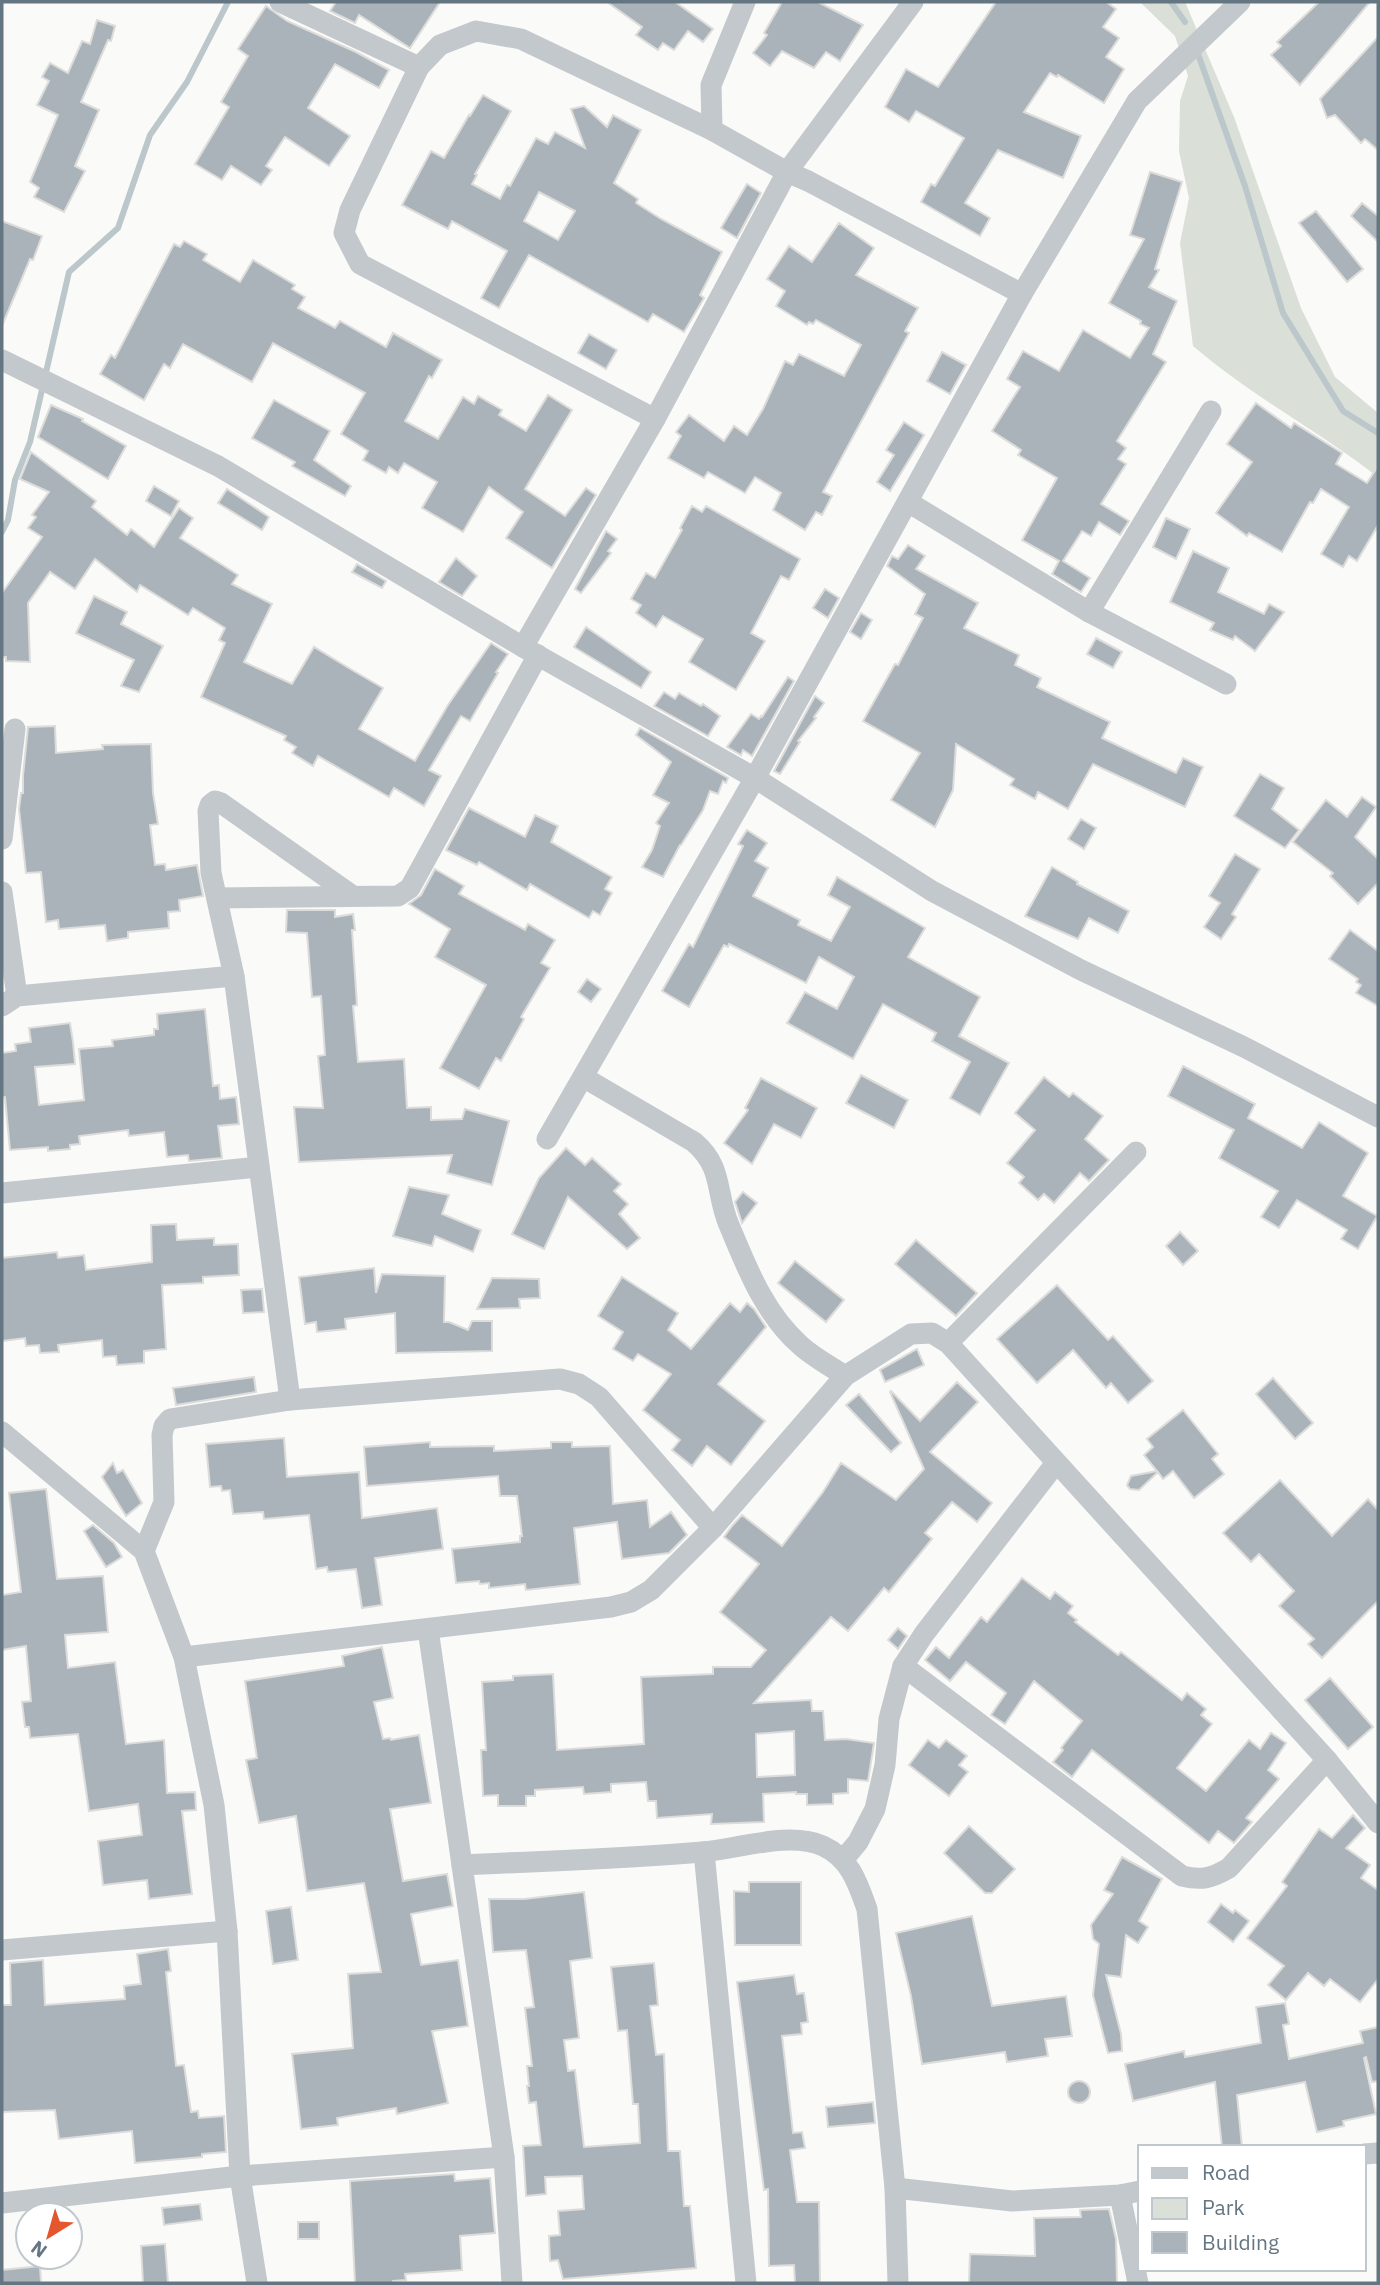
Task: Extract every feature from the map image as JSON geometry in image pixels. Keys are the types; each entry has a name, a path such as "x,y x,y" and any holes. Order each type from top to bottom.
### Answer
{"street":[{"path":"280,2 419,67"},
{"path":"712,130 711,85 745,2"},
{"path":"218,898 398,896 410,888 531,651 788,173 913,2"},
{"path":"547,1139 755,778 1022,294 1138,101 1240,2"},
{"path":"655,419 360,264 344,233 350,210 419,67 440,44 476,31 521,39 712,130 788,173 1022,294"},
{"path":"2,360 218,466 531,651 755,778 932,891 1082,970 1244,1047 1378,1117"},
{"path":"1089,612 1211,411"},
{"path":"908,502 1089,612 1226,684"},
{"path":"2,839 15,729"},
{"path":"290,1400 234,976 211,873 210,805 215,801 221,803 353,896"},
{"path":"2,892 9,1001 234,976"},
{"path":"583,1077 694,1142 706,1152 714,1166 728,1223 760,1298 800,1345 845,1376"},
{"path":"948,1343 1136,1152"},
{"path":"2,1193 258,1167"},
{"path":"184,1657 611,1607 631,1602 651,1590 713,1528 845,1376 911,1334 932,1333 948,1343 1327,1760 1378,1823"},
{"path":"144,1551 164,1502 162,1435 164,1426 170,1419 290,1400 560,1379 579,1384 599,1397 713,1528"},
{"path":"2,1432 144,1551 184,1657 214,1805 227,1931 240,2176 257,2283"},
{"path":"843,1860 858,1842 875,1809 885,1765 889,1719 902,1666 1056,1463"},
{"path":"428,1629 504,2157 512,2283"},
{"path":"902,1666 1182,1876 1194,1879 1209,1879 1229,1868 1327,1760"},
{"path":"462,1865 704,1852 795,1839 823,1846 843,1860 855,1875 867,1909 895,2188 898,2283"},
{"path":"704,1852 746,2283"},
{"path":"2,1947 227,1931"},
{"path":"2,2203 240,2176 504,2157"},
{"path":"895,2188 1012,2201 1130,2193 1138,2283"}],"green space":[{"path":"1140,2 1185,2 1234,117 1301,308 1335,377 1378,413 1378,477 1238,381 1193,346 1180,243 1189,198 1179,151 1180,101 1188,76 1175,36"}],"building":[{"path":"336,2 440,2 410,48 359,15 355,23 330,11"},
{"path":"607,2 675,2 713,29 703,42 688,31 674,50 663,43 658,50 636,35 642,27"},
{"path":"782,2 818,2 863,25 840,61 826,52 814,68 782,51 770,66 753,53 767,35 764,33"},
{"path":"996,2 1106,2 1116,9 1103,27 1119,38 1106,57 1124,69 1104,103 1058,75 1057,77 1050,73 1024,112 1081,136 1063,178 998,150 965,203 990,218 980,236 921,202 931,184 935,186 964,138 916,111 909,122 885,107 906,69 938,87"},
{"path":"1319,2 1370,2 1300,85 1271,55 1281,46 1277,42"},
{"path":"266,6 287,21 389,70 379,88 335,64 308,108 350,136 329,166 285,137 266,166 272,170 261,185 231,166 222,180 195,164 229,107 221,102 248,56 238,49"},
{"path":"97,20 115,26 111,41 108,40 81,102 99,110 75,166 85,171 64,212 34,197 39,188 30,182 58,115 37,105 49,81 42,77 50,63 68,73 82,41 90,44"},
{"path":"1378,37 1378,150 1365,139 1361,143 1335,115 1327,118 1320,99"},
{"path":"483,95 511,111 472,184 500,199 536,138 548,144 555,132 585,148 571,109 584,106 607,127 613,115 641,130 614,183 638,199 636,203 661,219 722,252 700,295 704,298 684,332 653,314 648,322 529,255 499,308 481,298 507,251 452,221 448,229 402,205 431,151 444,158","holes":["539,192 575,211 558,240 524,221"]},
{"path":"1150,172 1182,182 1155,269 1159,270 1149,287 1177,301 1153,354 1166,362 1117,441 1126,448 1118,459 1126,464 1101,504 1129,521 1120,535 1099,522 1091,536 1082,531 1063,561 1090,578 1081,592 1052,574 1059,561 1022,540 1057,478 1018,455 1021,450 992,431 1020,387 1007,379 1023,351 1059,371 1083,330 1130,358 1149,328 1109,303 1144,239 1130,235"},
{"path":"747,184 761,193 737,238 721,228"},
{"path":"1362,203 1378,216 1378,242 1351,216"},
{"path":"1316,211 1363,269 1347,282 1299,223"},
{"path":"2,221 42,236 2,326"},
{"path":"839,223 874,248 856,275 918,308 905,331 909,333 823,492 832,496 822,515 816,512 805,530 773,510 781,493 755,477 745,493 708,472 704,478 668,458 681,436 676,432 689,415 724,441 734,426 747,435 763,409 785,361 793,365 799,354 844,376 861,345 816,320 807,325 776,306 785,291 767,279 789,246 812,262"},
{"path":"184,241 207,254 203,260 240,282 253,260 295,285 292,289 305,297 298,308 335,328 340,321 386,347 393,333 442,360 432,378 429,376 405,421 438,439 463,397 474,404 478,396 502,410 499,415 526,431 548,395 572,410 525,489 565,516 586,488 596,495 552,568 506,538 523,512 489,487 463,532 422,508 437,482 404,463 398,473 389,467 386,473 363,460 368,451 341,434 365,393 273,343 252,382 183,344 170,368 164,364 144,400 100,374 111,355 115,358 174,244 180,247"},
{"path":"589,334 617,350 606,369 578,353"},
{"path":"942,352 966,365 950,394 927,381"},
{"path":"274,400 330,431 314,460 351,486 345,496 292,466 295,462 252,438"},
{"path":"1256,403 1291,428 1294,423 1342,453 1336,464 1367,483 1378,466 1378,525 1357,561 1349,556 1343,567 1321,554 1349,507 1321,489 1313,503 1310,502 1282,552 1249,533 1247,536 1216,513 1252,462 1227,444"},
{"path":"51,405 83,419 82,421 126,446 108,479 38,437"},
{"path":"904,422 924,435 890,491 877,482 894,455 886,450"},
{"path":"31,452 96,501 92,507 127,535 131,529 154,547 179,508 193,518 180,538 238,575 232,584 272,604 244,662 292,684 314,647 383,688 359,729 415,761 448,705 491,643 508,654 470,721 461,716 429,770 441,776 424,806 394,788 389,797 318,756 313,766 292,753 296,747 284,740 286,736 201,697 225,643 219,640 225,628 193,608 188,615 140,585 137,592 95,559 75,589 50,572 28,603 30,662 6,661 6,657 2,657 2,593 42,537 28,528 36,517 32,515 49,492 20,479"},
{"path":"154,486 179,501 171,516 146,501"},
{"path":"227,489 269,517 262,530 218,503"},
{"path":"692,506 702,512 706,506 800,559 789,580 781,576 751,633 765,641 736,690 689,662 703,639 663,616 656,627 636,613 641,605 631,599 646,573 655,578"},
{"path":"1166,518 1190,529 1176,559 1153,547"},
{"path":"606,531 617,539 608,551 611,553 581,593 575,589"},
{"path":"908,545 925,556 916,569 978,603 964,628 1019,655 1015,665 1041,678 1037,687 1110,722 1102,738 1176,773 1183,758 1203,767 1185,807 1093,764 1068,809 1038,792 1035,799 1010,785 1014,779 956,744 953,790 935,827 891,800 920,753 863,721 923,618 915,614 925,594 887,566 892,556 898,559"},
{"path":"1193,551 1229,568 1218,592 1264,614 1269,604 1284,612 1255,651 1235,636 1233,640 1210,630 1214,623 1170,602"},
{"path":"456,558 477,576 462,596 439,582"},
{"path":"357,564 386,581 382,588 352,572"},
{"path":"825,589 839,598 828,618 813,608"},
{"path":"94,596 127,612 121,624 163,646 139,692 121,686 134,660 76,633"},
{"path":"861,613 872,620 861,639 850,632"},
{"path":"586,627 651,672 641,688 574,647"},
{"path":"1096,638 1122,652 1113,668 1087,654"},
{"path":"788,677 794,681 752,756 743,750 741,755 727,747 751,714 759,719 762,717"},
{"path":"664,692 675,699 679,693 701,706 703,704 720,716 708,736 654,706"},
{"path":"815,696 824,703 780,774 774,771"},
{"path":"55,726 56,753 103,749 102,745 151,744 153,793 158,824 150,825 155,865 165,864 166,870 197,865 203,896 179,900 180,911 168,912 169,928 128,932 128,938 107,941 105,925 59,929 58,920 46,922 41,872 26,873 19,809 23,793 28,727"},
{"path":"640,728 728,778 726,783 723,781 718,794 710,791 703,810 663,877 642,867 652,850 660,826 656,823 669,803 653,795 671,762 636,735"},
{"path":"1260,774 1284,788 1272,809 1299,830 1285,848 1234,816"},
{"path":"1362,797 1376,807 1355,837 1378,859 1378,883 1358,904 1330,876 1333,873 1293,842 1326,800 1347,817"},
{"path":"469,808 525,837 535,815 558,826 551,842 612,877 605,889 612,893 600,915 593,911 589,918 530,884 527,890 479,862 477,865 446,850"},
{"path":"1081,819 1096,828 1084,849 1068,839"},
{"path":"747,830 767,843 755,861 768,868 753,896 800,920 798,925 831,941 850,907 828,895 837,877 925,928 908,957 980,997 959,1036 1009,1063 980,1115 950,1098 970,1062 932,1041 936,1033 883,1004 853,1059 787,1023 805,992 837,1009 854,977 819,957 806,983 729,944 728,947 724,945 689,1007 662,991 689,944 693,947 743,846 738,844"},
{"path":"1235,854 1260,869 1232,914 1236,917 1221,939 1204,927 1220,903 1209,896"},
{"path":"1052,867 1078,882 1077,884 1129,911 1118,933 1089,918 1078,939 1025,916"},
{"path":"435,869 464,886 459,894 525,930 528,924 555,940 541,963 550,968 521,1017 524,1019 501,1061 496,1058 479,1089 440,1068 486,985 435,957 450,929 409,904 421,895"},
{"path":"287,910 335,910 335,917 353,914 357,1005 353,1006 358,1062 404,1059 407,1108 431,1107 431,1120 462,1119 465,1109 509,1121 492,1185 447,1173 452,1155 299,1162 294,1107 323,1108 318,1056 325,1055 321,996 312,997 307,933 286,932"},
{"path":"1350,930 1378,951 1378,1006 1356,993 1361,985 1356,982 1358,979 1329,959"},
{"path":"587,979 601,989 591,1002 578,992"},
{"path":"205,1009 213,1086 219,1085 220,1099 236,1097 239,1124 218,1126 222,1158 189,1161 188,1155 167,1157 164,1132 129,1136 128,1130 79,1136 80,1144 70,1145 70,1149 48,1151 48,1147 10,1150 5,1097 2,1097 2,1053 16,1051 15,1044 31,1042 29,1028 70,1023 73,1042 75,1064 35,1067 39,1105 84,1100 79,1049 113,1046 112,1040 154,1035 154,1029 158,1029 157,1014"},
{"path":"1183,1066 1255,1104 1248,1118 1302,1148 1319,1122 1368,1153 1343,1196 1377,1216 1358,1249 1341,1239 1347,1230 1297,1200 1279,1228 1261,1217 1278,1191 1219,1158 1234,1130 1168,1096"},
{"path":"861,1075 908,1100 894,1128 846,1103"},
{"path":"1044,1077 1069,1097 1073,1093 1103,1116 1085,1139 1109,1160 1089,1181 1080,1173 1054,1203 1044,1194 1038,1200 1019,1183 1024,1177 1007,1163 1035,1130 1015,1113"},
{"path":"761,1078 817,1108 801,1138 774,1124 752,1164 724,1143 748,1110 745,1108"},
{"path":"566,1148 585,1165 592,1158 621,1184 614,1191 628,1204 619,1214 640,1238 627,1249 568,1197 544,1249 512,1234 539,1178"},
{"path":"409,1187 449,1195 442,1214 481,1230 473,1252 435,1236 432,1246 393,1236"},
{"path":"743,1192 757,1203 742,1223 735,1202"},
{"path":"176,1224 177,1240 214,1238 214,1245 238,1244 239,1275 203,1277 203,1283 162,1285 166,1349 144,1351 144,1363 117,1365 116,1356 103,1357 102,1340 58,1345 59,1352 40,1353 39,1345 26,1346 25,1338 2,1341 2,1258 57,1252 58,1258 84,1255 86,1270 152,1262 151,1225"},
{"path":"1180,1232 1198,1251 1183,1265 1166,1246"},
{"path":"916,1240 977,1293 956,1316 895,1264"},
{"path":"795,1261 844,1300 826,1322 778,1283"},
{"path":"374,1268 376,1293 382,1274 445,1276 444,1322 468,1330 472,1321 492,1321 492,1351 396,1353 395,1313 345,1319 346,1329 317,1332 316,1322 305,1324 299,1277"},
{"path":"622,1277 678,1313 668,1330 691,1349 730,1303 740,1312 747,1303 766,1327 718,1384 765,1421 731,1465 707,1446 692,1466 672,1450 680,1440 643,1410 671,1374 638,1354 633,1361 613,1349 623,1332 598,1316"},
{"path":"492,1278 539,1279 540,1298 519,1299 520,1308 477,1309"},
{"path":"1057,1285 1108,1340 1113,1336 1153,1381 1128,1403 1111,1383 1106,1388 1073,1350 1037,1383 997,1339"},
{"path":"262,1289 264,1312 243,1313 241,1290"},
{"path":"917,1349 924,1365 885,1382 880,1370"},
{"path":"254,1377 256,1392 176,1405 173,1388"},
{"path":"1273,1378 1313,1423 1295,1439 1256,1394"},
{"path":"957,1382 978,1402 930,1452 992,1503 977,1522 952,1502 925,1533 932,1539 889,1592 884,1588 848,1631 831,1617 754,1703 811,1700 812,1711 823,1711 825,1740 846,1739 874,1743 868,1781 848,1779 848,1793 833,1794 833,1804 807,1805 807,1794 796,1792 763,1794 764,1822 711,1824 712,1814 657,1818 656,1801 648,1801 646,1782 611,1784 611,1792 584,1794 583,1787 535,1790 535,1796 526,1796 526,1806 498,1806 498,1795 483,1796 481,1750 486,1750 482,1682 513,1680 513,1676 553,1674 557,1750 644,1744 641,1677 713,1674 713,1667 751,1667 766,1650 720,1612 759,1564 724,1537 732,1526 742,1515 782,1546 823,1492 841,1463 896,1500 924,1469 891,1391 920,1421","holes":["794,1731 795,1775 757,1777 756,1734"]},
{"path":"859,1394 901,1443 891,1452 846,1405"},
{"path":"1183,1410 1218,1454 1212,1459 1224,1474 1194,1498 1173,1471 1163,1479 1158,1472 1139,1490 1130,1489 1127,1485 1131,1476 1157,1471 1144,1455 1153,1447 1147,1439"},
{"path":"284,1438 287,1477 359,1472 362,1518 437,1508 443,1549 375,1558 382,1605 362,1608 356,1569 328,1572 327,1567 316,1569 309,1515 264,1519 263,1512 233,1514 230,1490 222,1491 221,1486 210,1487 206,1444"},
{"path":"430,1442 430,1447 494,1446 494,1451 551,1448 551,1442 572,1442 572,1447 610,1446 613,1504 647,1500 650,1527 671,1512 687,1535 669,1553 622,1559 617,1522 574,1528 580,1584 526,1590 525,1584 489,1588 489,1583 480,1584 479,1581 456,1583 452,1549 520,1542 522,1536 517,1496 500,1496 498,1476 367,1486 364,1447"},
{"path":"113,1463 117,1473 123,1470 142,1503 126,1516 102,1477"},
{"path":"1280,1480 1332,1536 1368,1499 1378,1510 1378,1601 1322,1658 1308,1644 1314,1639 1279,1606 1294,1591 1259,1554 1251,1562 1223,1533"},
{"path":"46,1489 57,1579 103,1576 108,1632 65,1635 68,1668 115,1662 126,1744 164,1740 167,1793 195,1792 196,1810 182,1811 192,1894 149,1899 147,1880 103,1885 98,1841 142,1835 138,1804 89,1811 78,1734 30,1738 29,1727 25,1727 22,1702 31,1701 26,1646 2,1650 2,1595 21,1592 9,1493"},
{"path":"93,1525 114,1543 122,1557 106,1567 84,1531"},
{"path":"1022,1578 1050,1599 1055,1592 1073,1606 1068,1613 1077,1620 1075,1622 1118,1655 1121,1652 1182,1700 1187,1693 1206,1709 1201,1715 1212,1724 1177,1768 1206,1791 1249,1740 1260,1749 1271,1733 1286,1743 1268,1770 1279,1779 1246,1818 1252,1822 1234,1843 1218,1831 1209,1843 1092,1750 1072,1777 1053,1762 1082,1721 1034,1681 1005,1724 991,1715 1006,1693 966,1662 950,1681 925,1660 936,1647 949,1658 981,1617 987,1622"},
{"path":"898,1628 907,1636 898,1649 888,1640"},
{"path":"382,1647 393,1698 374,1702 383,1739 419,1735 431,1803 390,1809 403,1881 447,1874 453,1906 411,1914 421,1965 458,1960 468,2026 432,2031 448,2103 397,2114 396,2108 337,2118 338,2125 301,2129 292,2054 353,2048 348,1974 381,1972 364,1883 307,1891 296,1816 259,1823 246,1760 257,1758 245,1681 344,1666 342,1656"},
{"path":"1330,1678 1373,1727 1348,1749 1305,1700"},
{"path":"928,1740 939,1748 946,1740 967,1756 959,1765 968,1772 949,1796 909,1765"},
{"path":"1353,1815 1365,1828 1346,1848 1370,1865 1361,1878 1378,1890 1378,1979 1360,2002 1330,1979 1324,1986 1308,1973 1286,2000 1268,1985 1284,1966 1247,1938 1287,1886 1282,1882 1319,1829 1332,1838"},
{"path":"969,1826 1015,1869 992,1893 985,1893 944,1853"},
{"path":"1122,1857 1162,1879 1139,1921 1148,1927 1138,1943 1126,1935 1121,1977 1106,1975 1121,2034 1122,2051 1108,2053 1093,1995 1099,1944 1093,1939 1091,1925 1113,1894 1104,1890"},
{"path":"749,1882 801,1882 801,1945 735,1945 734,1891 749,1892"},
{"path":"584,1892 592,1958 570,1961 579,2038 564,2040 568,2071 575,2070 584,2147 640,2143 638,2104 633,2104 627,2030 618,2031 611,1967 654,1963 658,2005 650,2006 656,2055 664,2054 668,2151 680,2151 684,2206 690,2206 696,2268 563,2279 558,2260 550,2261 549,2236 560,2235 558,2211 584,2209 582,2176 545,2177 546,2194 526,2196 523,2146 541,2145 536,2102 529,2103 527,2086 527,2066 532,2066 525,2008 534,2007 526,1950 493,1952 489,1899 524,1899"},
{"path":"1221,1904 1233,1913 1235,1910 1249,1921 1233,1942 1208,1922"},
{"path":"291,1907 298,1960 273,1964 266,1911"},
{"path":"972,1916 992,2006 1066,1996 1072,2036 1045,2039 1048,2056 1007,2062 1005,2052 922,2064 911,1996 896,1933"},
{"path":"168,1949 171,1971 166,1972 176,2066 184,2065 191,2112 198,2111 199,2118 224,2116 226,2152 135,2163 132,2131 59,2139 55,2110 2,2112 2,2005 11,2005 10,1963 43,1960 45,2005 125,1999 124,1986 141,1984 137,1954"},
{"path":"794,1975 797,1994 804,1993 808,2022 801,2023 802,2034 782,2036 793,2133 802,2132 805,2148 790,2150 797,2202 819,2202 820,2283 795,2283 794,2265 769,2266 768,2189 764,2190 737,1982"},
{"path":"1285,2003 1289,2024 1283,2025 1289,2059 1363,2043 1360,2031 1378,2027 1378,2081 1372,2082 1366,2057 1364,2058 1376,2114 1343,2121 1344,2126 1317,2132 1305,2082 1237,2095 1242,2145 1222,2145 1215,2082 1133,2101 1125,2064 1184,2051 1185,2057 1261,2043 1256,2007"},
{"path":"1079,2081 1087,2084 1090,2092 1087,2100 1079,2103 1071,2100 1068,2092 1071,2084"},
{"path":"873,2102 875,2123 828,2127 826,2107"},
{"path":"454,2174 455,2181 490,2178 495,2233 460,2236 462,2270 405,2274 406,2280 393,2283 355,2283 350,2181"},
{"path":"200,2204 202,2220 164,2225 162,2208"},
{"path":"1109,2209 1116,2239 1117,2283 969,2283 970,2254 1035,2256 1034,2218 1081,2217 1080,2210"},
{"path":"298,2222 319,2222 319,2239 298,2239"},
{"path":"165,2244 168,2283 143,2283 141,2246"},
{"path":"2,2270 40,2271 41,2283 2,2283"}],"waterway":[{"path":"2,532 8,520 15,480 30,442 69,272 118,228 150,135 187,82 228,2"},
{"path":"1171,2 1185,22"},
{"path":"1198,54 1245,186 1283,313 1343,411 1378,433"}]}
